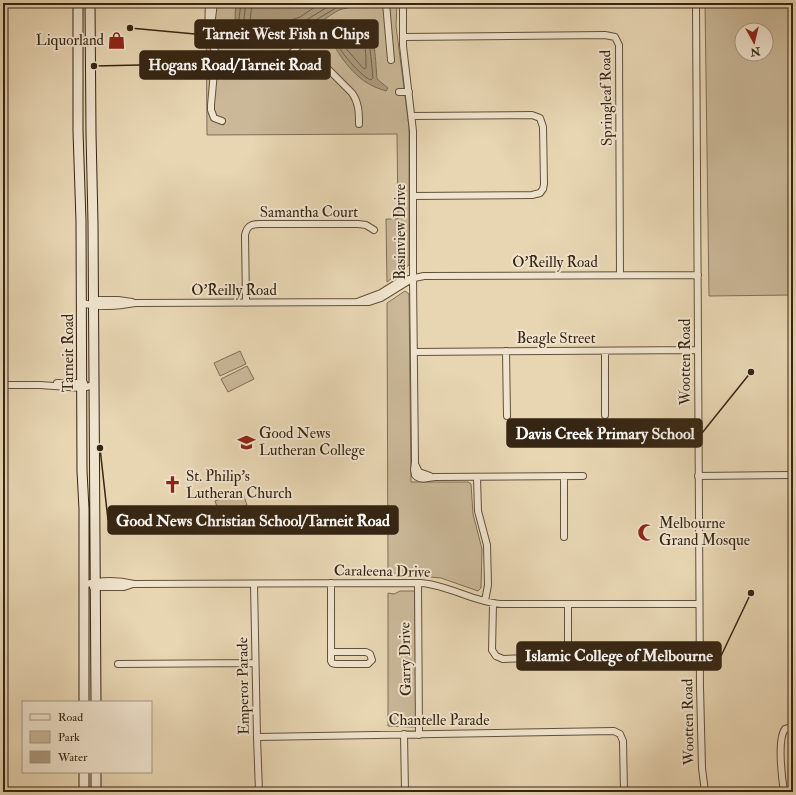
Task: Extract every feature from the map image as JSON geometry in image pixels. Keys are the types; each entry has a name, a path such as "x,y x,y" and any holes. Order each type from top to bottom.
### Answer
{"main road":[{"name":"Tarneit Road","path":"78,3 78,112 81,192 84,509 84,701"},
{"name":"Tarneit Road","path":"90,3 94,303 94,584 96,701"},
{"path":"84,773 84,792"},
{"path":"96,773 96,792"}],"street":[{"path":"209,3 209,31 215,51 220,57"},
{"path":"209,31 214,3"},
{"path":"386,3 391,60"},
{"name":"Basinview Drive","path":"403,3 403,37 412,116 415,462 419,472 424,475 435,477 583,476"},
{"name":"Wootten Road","path":"696,3 699,604 701,743 705,792"},
{"name":"Springleaf Road","path":"403,37 605,35 615,37 619,46 620,275"},
{"path":"285,58 290,56 300,43 307,37 326,36"},
{"path":"222,121 214,118 211,110 214,72 220,57 226,55 258,58 315,59 324,65 352,93 356,99 359,112 359,124"},
{"path":"399,92 409,92"},
{"path":"412,116 532,115 540,118 543,127 544,184 540,193 532,195 413,196"},
{"name":"Samantha Court","path":"246,303 245,235 246,229 249,226 259,224 358,224 366,225 374,230"},
{"name":"O'Reilly Road","path":"82,303 118,300 136,303 369,302 381,298 413,278 430,276 698,274"},
{"name":"Beagle Street","path":"414,352 698,350"},
{"path":"506,351 507,416"},
{"path":"605,351 605,415"},
{"path":"3,385 94,385"},
{"path":"698,476 793,475"},
{"path":"564,476 564,537"},
{"path":"477,477 478,511 487,546 488,585 485,601"},
{"name":"Caraleena Drive","path":"83,585 123,582 134,584 418,583 441,586 493,604 699,604"},
{"path":"331,583 331,652 331,661 336,664 368,664 372,660 370,654 366,652 331,652"},
{"name":"Garry Drive","path":"418,583 419,735"},
{"name":"Emperor Parade","path":"254,584 258,791"},
{"path":"493,604 492,650 496,656 503,658 559,657 565,655 568,647 568,604"},
{"path":"118,664 255,663"},
{"path":"784,792 781,764 781,735 784,729 793,726"},
{"name":"Chantelle Parade","path":"256,737 419,735 612,730 620,734 623,741 624,792"},
{"path":"404,734 405,792"}],"green space":[{"path":"206,3 397,3 396,26 409,127 409,265 387,282 386,219 398,219 397,134 207,135"},
{"path":"705,3 793,3 793,295 709,296"},
{"path":"405,291 409,294 411,482 468,482 471,484 473,514 482,549 481,588 478,591 441,578 398,576 395,574 388,574 387,303"},
{"path":"240,351 246,364 220,376 214,363"},
{"path":"247,366 254,379 228,392 221,379"},
{"path":"242,491 247,505 220,515 215,501"},
{"path":"400,591 414,591 415,593 415,727 388,726 388,593 394,594"}],"water":[{"path":"237,3 363,3 339,10 310,29 297,34 261,38 244,35 240,32 235,21 235,10"},
{"path":"348,22 362,23 369,28 374,45 377,79 388,88 386,91 371,85 358,76 335,47 332,41 335,34 340,27"}],"place":[{"name":"Tarneit West Fish n Chips","path":"130,28"},
{"name":"Liquorland","path":"117,40"},
{"name":"Hogans Road/Tarneit Road","path":"94,66"},
{"name":"Davis Creek Primary School","path":"751,372"},
{"name":"Good News Lutheran College","path":"246,442"},
{"name":"Good News Christian School/Tarneit Road","path":"100,448"},
{"name":"St. Philip's Lutheran Church","path":"173,485"},
{"name":"Melbourne Grand Mosque","path":"646,532"},
{"name":"Islamic College of Melbourne","path":"751,593"}]}
